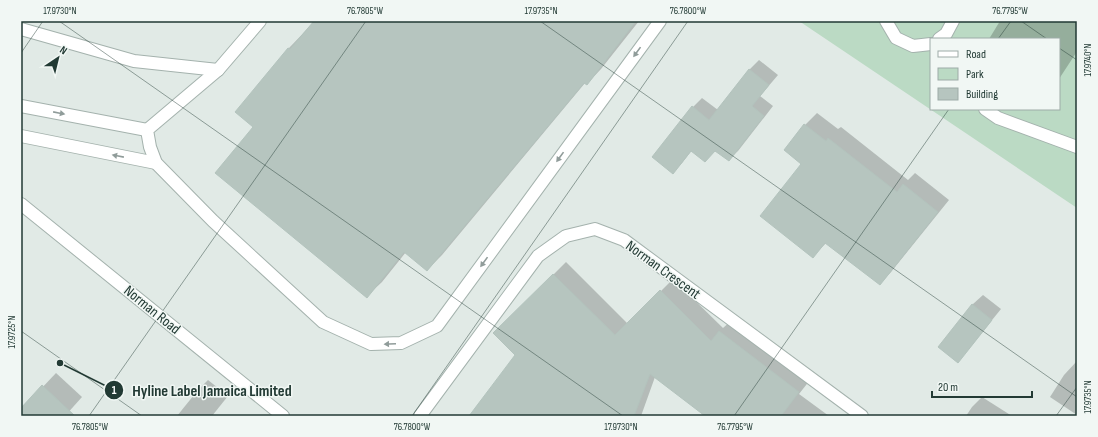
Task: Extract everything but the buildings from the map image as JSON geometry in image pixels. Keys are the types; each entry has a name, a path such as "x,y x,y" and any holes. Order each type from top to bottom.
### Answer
{"street":[{"path":"147,130 218,70 260,21"},
{"path":"147,130 150,147 156,163 213,221 322,322 372,344 401,343 437,326 660,21"},
{"path":"886,21 896,38 913,46 930,44"},
{"path":"940,38 946,34 953,21"},
{"path":"21,29 134,62 218,70"},
{"path":"21,106 147,130"},
{"path":"986,110 998,118 1077,147"},
{"path":"21,136 156,163"},
{"name":"Norman Road","path":"21,204 283,416"},
{"name":"Norman Crescent","path":"420,416 538,256 566,236 595,229 624,240 862,416"}],"green space":[{"path":"799,21 1077,21 1077,208 931,110 1060,110 1060,38 930,38 930,109"}],"place":[{"name":"Hyline Label Jamaica Limited","path":"60,363"}]}
